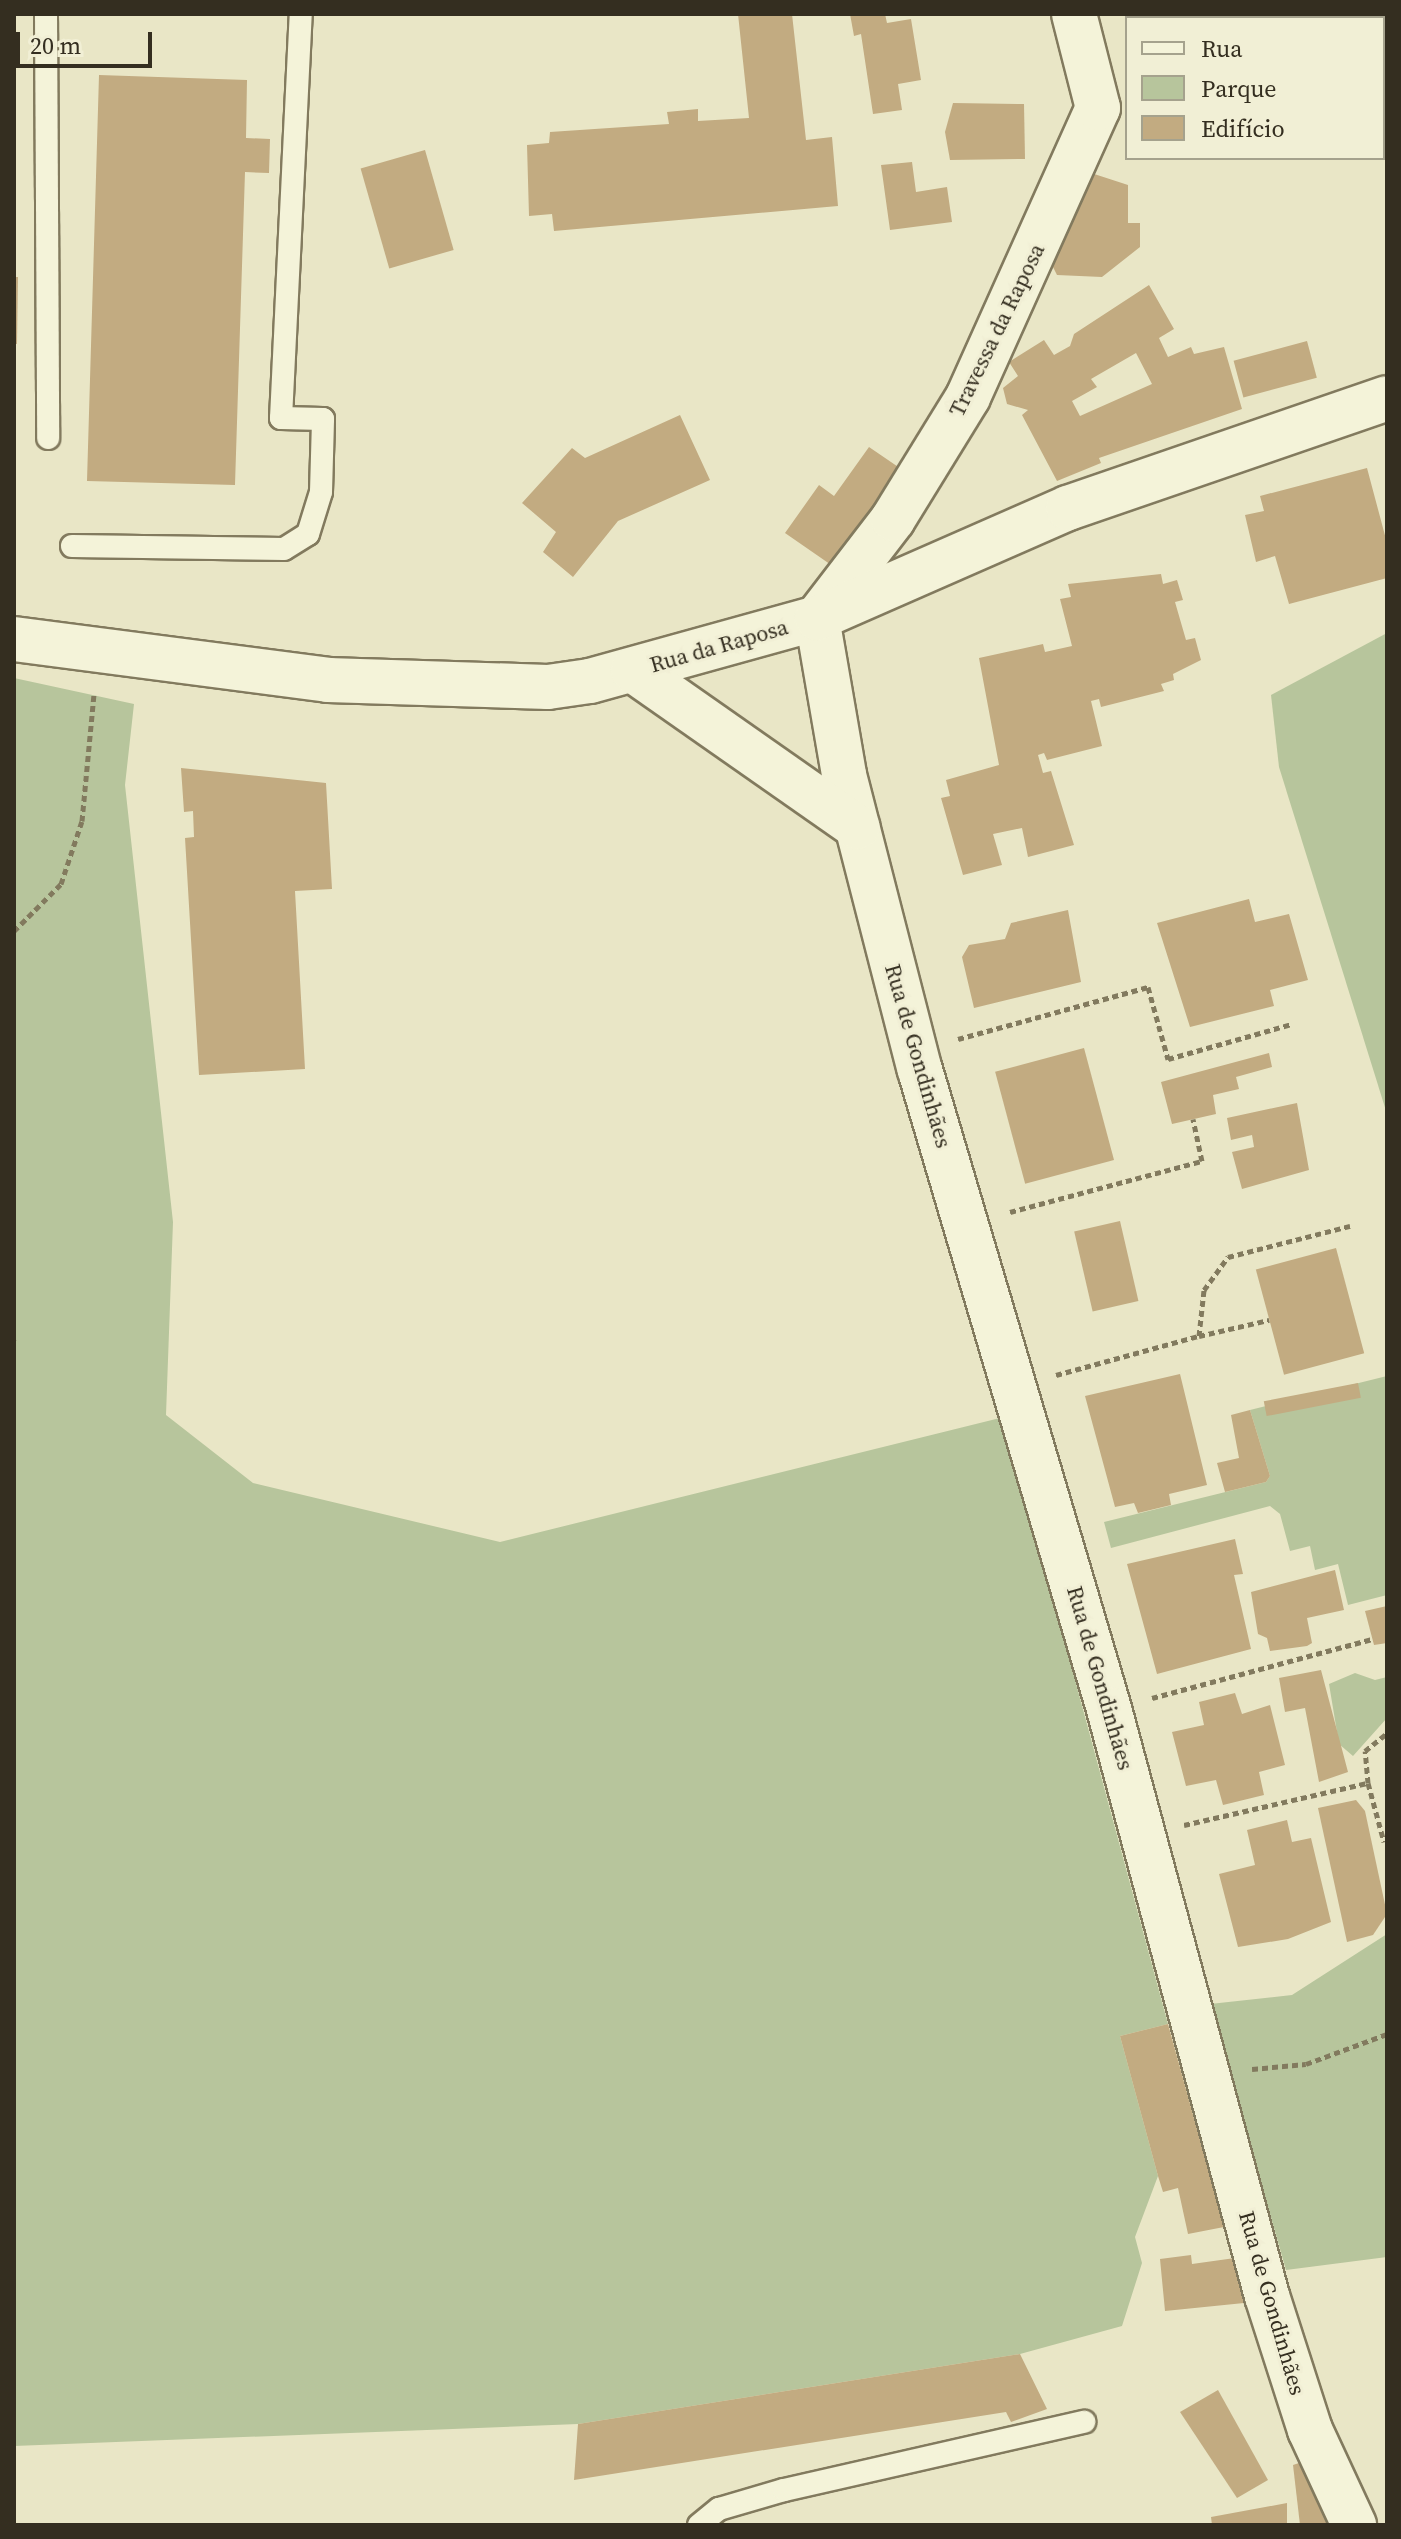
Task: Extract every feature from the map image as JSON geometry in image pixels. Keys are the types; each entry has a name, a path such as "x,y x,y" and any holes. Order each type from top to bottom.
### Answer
{"street":[{"name":"Travessa da Raposa","path":"817,618 893,519 968,397 1098,108 1074,14"},
{"name":"Rua da Raposa","path":"14,639 98,653 328,680 438,686 548,687 633,670 817,618 1068,508 1387,398"},
{"name":"Rua de Gondinhães","path":"817,618 857,827 915,1051 1109,1709 1286,2357 1310,2430 1354,2525"},
{"path":"633,670 857,827"}],"lane":[{"path":"46,14 48,438"},
{"path":"72,546 284,549 308,534 321,492 323,419 281,418 301,14"},
{"path":"699,2525 719,2509 784,2490 1084,2422"}],"path":[{"path":"14,931 61,884 82,821 98,653"},
{"path":"915,1051 1148,987 1168,1059 1292,1024"},
{"path":"966,1223 1202,1161 1193,1119"},
{"path":"1199,1336 1204,1290 1228,1257 1350,1226"},
{"path":"1016,1386 1269,1320"},
{"path":"1109,1709 1372,1639"},
{"path":"1384,1842 1368,1783 1365,1751 1387,1733"},
{"path":"1144,1834 1368,1783"},
{"path":"1207,2072 1306,2064 1387,2034"}],"green space":[{"path":"1387,633 1387,1114 1279,767 1271,695"},
{"path":"14,678 134,704 125,785 173,1222 166,1415 253,1483 500,1542 1004,1417 1168,2024 1120,2036 1158,2176 1135,2237 1142,2263 1122,2326 1020,2354 578,2424 14,2446"},
{"path":"1387,1376 1387,1595 1348,1605 1338,1564 1315,1570 1310,1546 1290,1551 1280,1514 1270,1506 1111,1548 1104,1522 1266,1482 1270,1476 1250,1410"},
{"path":"1355,1673 1375,1680 1387,1677 1387,1718 1353,1756 1339,1744 1329,1684"},
{"path":"1387,1934 1387,2257 1286,2270 1210,2004 1292,1995"}],"building":[{"path":"738,14 792,14 806,140 832,137 838,206 554,231 552,214 529,216 527,145 549,143 550,132 669,124 667,112 698,109 698,121 749,118"},
{"path":"850,14 885,14 887,23 911,19 921,80 898,84 902,110 873,114 861,34 854,36"},
{"path":"99,75 247,80 246,138 270,139 269,173 245,172 235,485 87,481"},
{"path":"953,103 1024,104 1025,159 950,160 945,132"},
{"path":"425,150 454,250 389,268 361,168"},
{"path":"912,162 916,192 947,187 952,222 890,230 881,165"},
{"path":"1085,171 1128,185 1128,223 1140,223 1140,247 1102,277 1057,275 1048,257"},
{"path":"14,277 18,277 17,344 14,344"},
{"path":"1149,285 1174,329 1159,338 1168,357 1191,347 1194,354 1224,347 1242,409 1099,458 1101,463 1057,481 1022,415 1028,410 1007,404 1003,388 1018,376 1009,362 1044,340 1054,355 1070,346 1074,334","holes":["1136,353 1152,384 1080,416 1072,401 1097,387 1091,379"]},
{"path":"1307,341 1317,378 1243,397 1234,361"},
{"path":"680,415 710,480 618,521 573,577 543,552 556,532 522,503 572,448 585,458"},
{"path":"869,447 910,475 837,569 785,533 819,485 834,496"},
{"path":"1367,468 1387,543 1387,578 1289,604 1275,556 1256,562 1245,515 1264,511 1260,496"},
{"path":"1161,574 1163,584 1177,580 1183,600 1175,602 1186,640 1195,638 1201,660 1173,674 1174,680 1161,684 1164,691 1101,707 1099,699 1091,701 1102,746 1047,760 1044,753 1038,755 1043,773 1051,771 1074,845 1028,857 1022,828 993,834 1002,865 963,875 941,798 950,796 946,780 999,765 979,658 1043,644 1045,652 1072,646 1060,599 1071,597 1068,584"},
{"path":"181,768 326,783 332,889 295,891 305,1069 199,1075 185,838 194,837 193,811 184,812"},
{"path":"1249,899 1255,922 1289,914 1308,980 1270,990 1274,1006 1190,1027 1157,923"},
{"path":"1068,910 1081,982 974,1008 962,957 969,945 1005,939 1011,923"},
{"path":"1084,1048 1114,1160 1025,1184 995,1072"},
{"path":"1269,1053 1272,1067 1236,1077 1239,1089 1213,1095 1216,1114 1172,1124 1161,1082"},
{"path":"1297,1103 1309,1170 1242,1189 1232,1152 1254,1147 1252,1135 1231,1140 1227,1118"},
{"path":"1120,1221 1138,1301 1093,1311 1074,1232"},
{"path":"1336,1248 1364,1353 1284,1375 1256,1269"},
{"path":"1180,1374 1207,1485 1169,1494 1171,1505 1138,1513 1134,1503 1115,1507 1085,1396"},
{"path":"1358,1383 1361,1398 1267,1416 1264,1401"},
{"path":"1250,1410 1270,1476 1266,1482 1225,1492 1217,1463 1239,1458 1231,1415"},
{"path":"1235,1539 1243,1574 1234,1575 1251,1649 1157,1674 1127,1564"},
{"path":"1335,1570 1344,1610 1307,1618 1312,1643 1307,1646 1270,1651 1267,1638 1258,1634 1251,1592"},
{"path":"1387,1606 1387,1643 1374,1645 1365,1611"},
{"path":"1321,1670 1348,1772 1319,1782 1305,1708 1285,1712 1279,1678"},
{"path":"1235,1693 1242,1714 1270,1705 1285,1765 1259,1772 1264,1795 1223,1805 1216,1780 1186,1786 1172,1732 1204,1725 1199,1702"},
{"path":"1356,1800 1365,1811 1387,1914 1373,1935 1347,1942 1318,1808"},
{"path":"1287,1820 1292,1842 1311,1838 1331,1922 1288,1939 1238,1947 1219,1874 1255,1865 1247,1830"},
{"path":"1168,2024 1224,2227 1188,2234 1178,2188 1163,2192 1120,2036"},
{"path":"1191,2255 1192,2264 1235,2258 1244,2303 1165,2311 1160,2259"},
{"path":"1020,2354 1047,2409 1011,2422 1006,2412 574,2480 578,2424"},
{"path":"1218,2390 1268,2480 1237,2498 1180,2412"},
{"path":"1308,2460 1332,2525 1300,2525 1293,2465"},
{"path":"1287,2503 1287,2525 1212,2525 1211,2517"}]}
